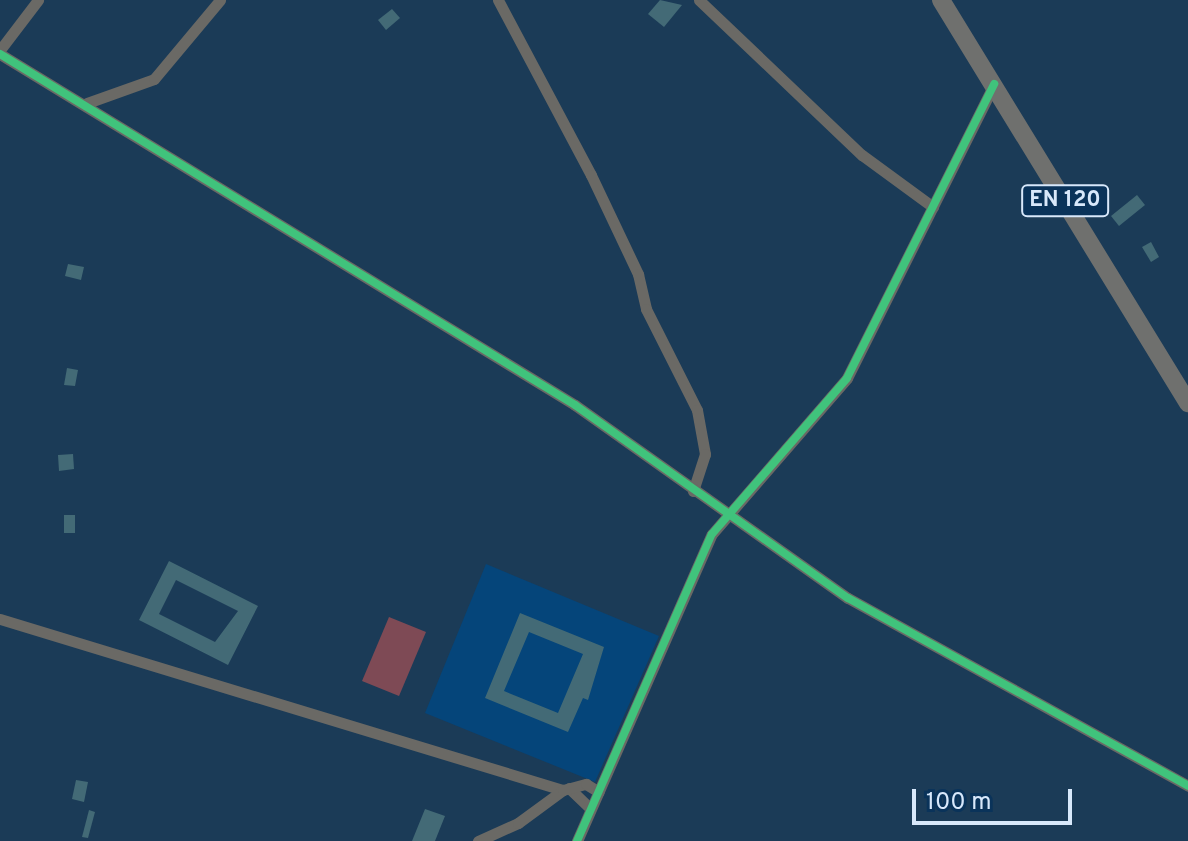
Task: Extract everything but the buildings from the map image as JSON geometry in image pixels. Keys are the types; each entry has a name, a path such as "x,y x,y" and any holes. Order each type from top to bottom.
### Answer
{"main road":[{"name":"EN 120","path":"941,0 1188,403"}],"street":[{"path":"38,0 1,52 575,405 724,516 848,598 1188,786"},
{"path":"87,103 154,79 220,0"},
{"path":"498,0 591,175 638,274 646,309 697,410 705,454 693,491"},
{"path":"699,0 862,155 933,207"},
{"path":"577,841 724,516 847,378 994,84"},
{"path":"0,619 566,789 590,808"},
{"path":"478,841 518,823 566,789 586,784 599,792"}],"shaded area":[{"path":"486,564 659,636 595,782 425,713"},
{"path":"389,617 426,632 399,696 362,681"}],"cycle path":[{"path":"0,54 575,405 848,598 1188,786"},
{"path":"577,841 712,534 847,378 994,84"}]}
